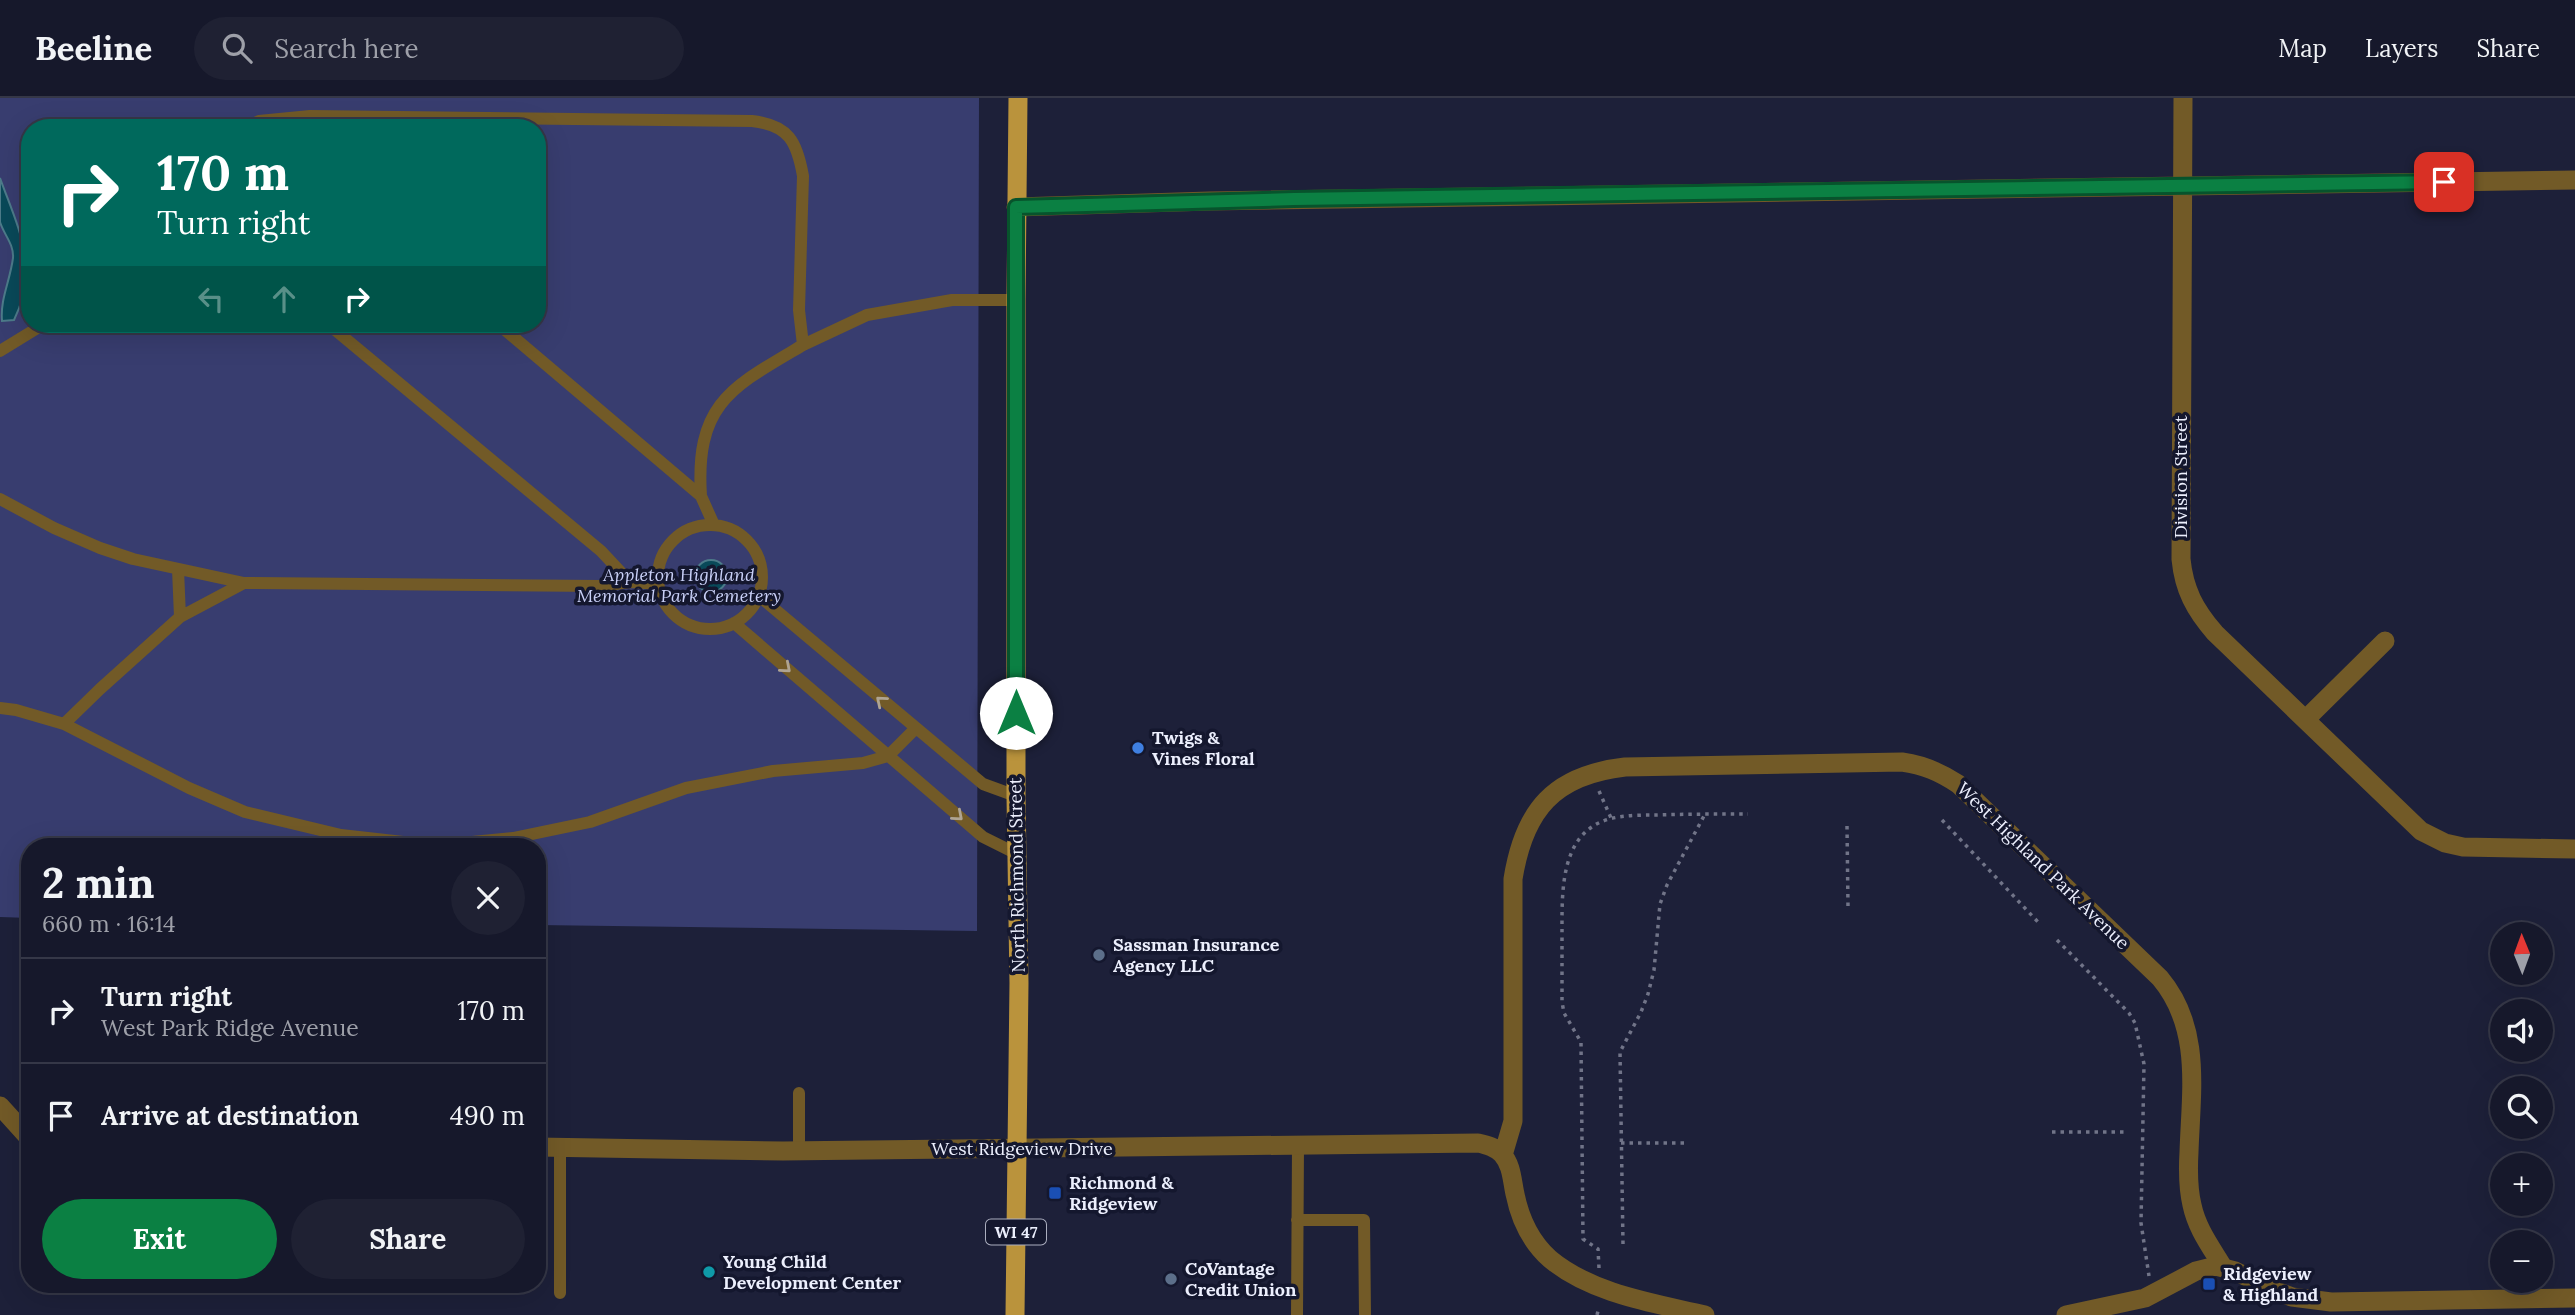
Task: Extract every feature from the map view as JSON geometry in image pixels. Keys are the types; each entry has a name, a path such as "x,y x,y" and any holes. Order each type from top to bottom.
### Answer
{"main road":[{"name":"North Richmond Street","path":"1015,1315 1019,983 1016,796 1018,98"}],"street":[{"name":"Division Street","path":"2183,98 2181,559 2183,579 2199,614 2216,634 2405,816 2432,838 2463,848 2575,849"},
{"path":"1016,207 1224,200 2575,180"},
{"path":"2306,719 2385,641"},
{"name":"West Highland Park Avenue","path":"1503,1155 1513,1121 1513,879 1517,849 1541,806 1573,780 1591,773 1625,767 1902,762 1940,772 1958,783 2174,994 2189,1033 2189,1168 2192,1204 2200,1230 2223,1267"},
{"path":"0,1106 21,1129"},
{"name":"West Ridgeview Drive","path":"546,1147 1017,1150 1478,1143 1496,1149 1503,1155"},
{"path":"1503,1155 1511,1171 1524,1224 1535,1242 1551,1259 1573,1275 1600,1287 1705,1315"},
{"path":"2066,1315 2153,1296 2210,1266 2223,1267 2292,1297 2331,1302 2575,1298"}],"lane":[{"path":"293,119 310,116 507,119"},
{"path":"546,120 769,123 784,131 794,143 801,165 799,310 803,345"},
{"path":"714,525 701,496 699,472 702,451 710,423 723,398 745,379 803,345 867,315 952,300 1016,300"},
{"path":"0,351 29,333"},
{"path":"339,333 601,551 630,582"},
{"path":"509,333 701,496"},
{"path":"0,499 54,528 100,548 133,559 244,583 601,586 630,582 657,584"},
{"path":"714,525 728,527 740,534 758,555 762,582 753,607 734,623 710,629 685,624 667,607 657,584 658,568 672,541 691,528 714,525"},
{"path":"178,569 180,617"},
{"path":"64,724 180,617 244,583"},
{"path":"759,596 983,784 1016,796"},
{"path":"734,623 983,837 1017,854"},
{"path":"0,708 64,724 189,788 245,812 341,835 371,838"},
{"path":"513,838 590,822 686,788 773,771 863,763 888,756 915,729"},
{"path":"799,1093 799,1150"},
{"path":"1297,1315 1298,1146"},
{"path":"560,1147 560,1293"},
{"path":"1297,1220 1364,1220 1365,1315"}],"path":[{"path":"1591,773 1611,818"},
{"path":"1623,1244 1620,1052 1648,994 1654,970 1660,904 1667,885 1705,814"},
{"path":"1600,1287 1598,1250 1583,1239 1581,1042 1564,1013 1562,1002 1562,903 1567,862 1587,830 1611,818 1748,814"},
{"path":"1942,820 2038,922"},
{"path":"1847,826 1848,907"},
{"path":"2057,940 2129,1013 2135,1023 2144,1064 2141,1223 2153,1296"},
{"path":"2052,1132 2125,1132"},
{"path":"1621,1143 1684,1143"}],"green space":[{"name":"Appleton Highland Memorial Park Cemetery","path":"0,98 979,98 977,931 546,925 546,838 21,838 21,918 0,917"}],"shaded area":[{"path":"0,178 21,238 21,303 14,320 2,321 2,305 13,253 0,222"},
{"path":"711,560 723,564 727,576 723,588 711,592 699,588 695,576 699,564"}],"place":[{"name":"Twigs & Vines Floral","path":"1138,748"},
{"name":"Sassman Insurance Agency LLC","path":"1099,955"},
{"name":"Richmond & Ridgeview","path":"1055,1193"},
{"name":"Young Child Development Center","path":"709,1272"},
{"name":"CoVantage Credit Union","path":"1171,1279"},
{"name":"Ridgeview & Highland","path":"2209,1284"}],"route":[{"path":"1016,713 1016,207 1294,199 2444,182"}]}
